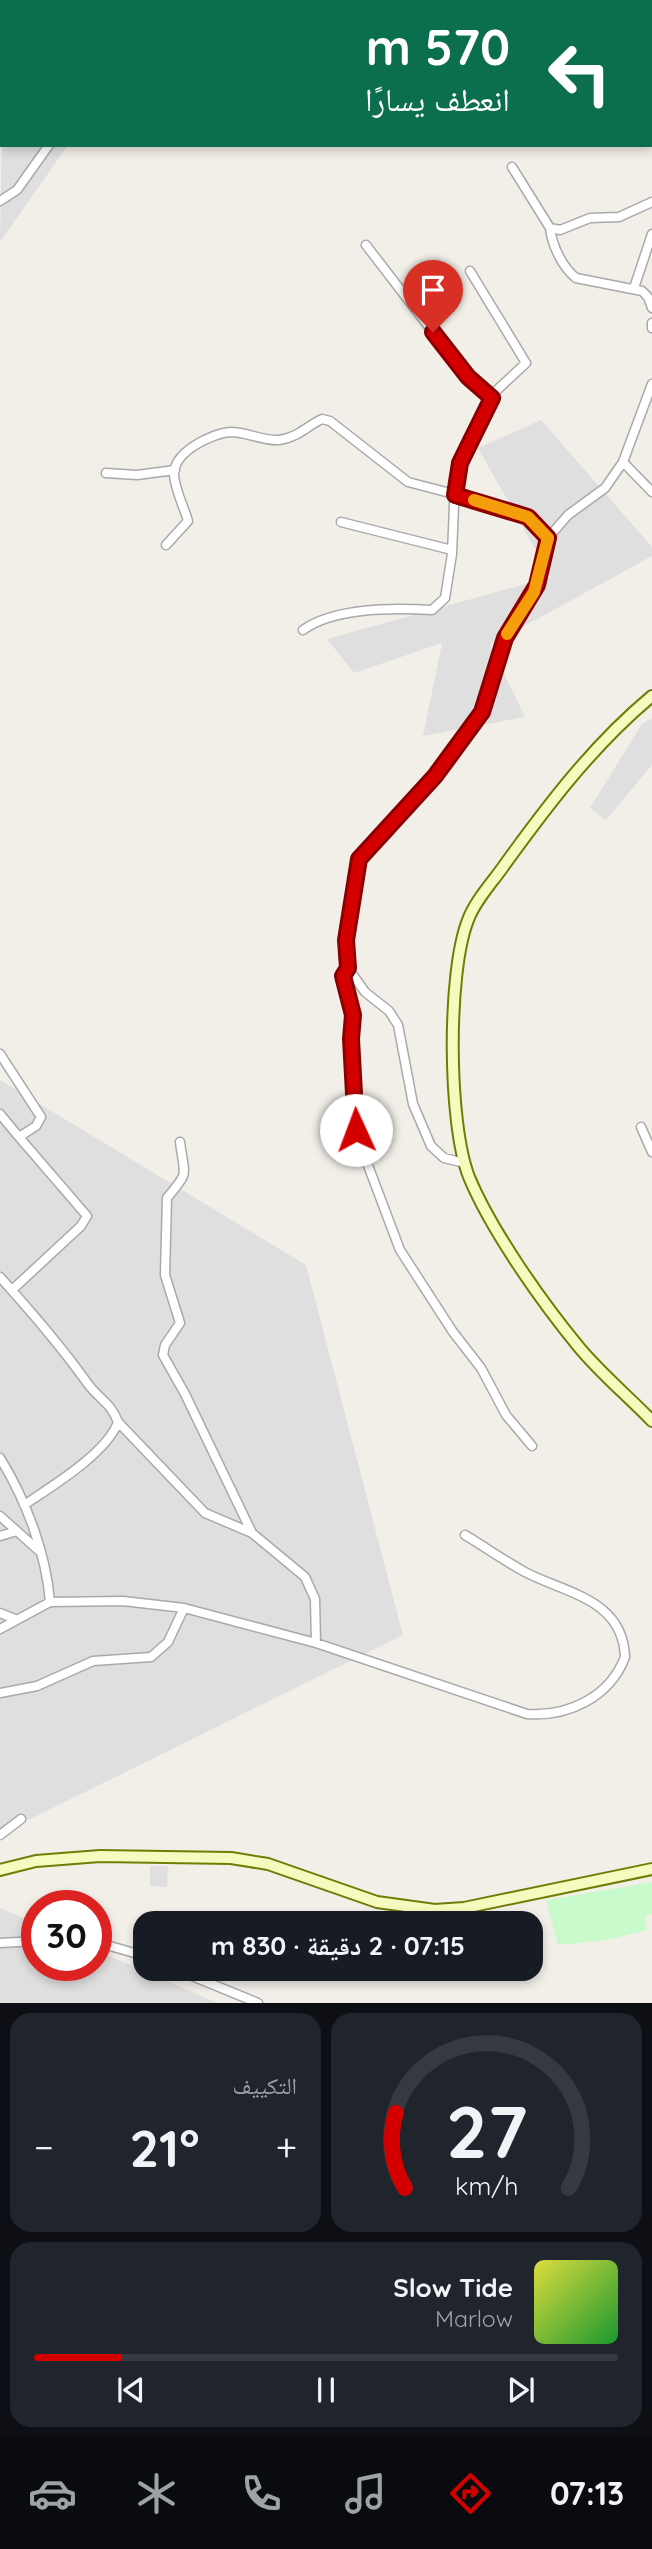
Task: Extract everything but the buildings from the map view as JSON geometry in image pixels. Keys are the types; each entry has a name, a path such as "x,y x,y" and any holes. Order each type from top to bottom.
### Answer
{"main road":[{"path":"652,696 592,754 540,816 468,919 455,978 453,1053 457,1120 465,1163 498,1233 578,1346 652,1422"},
{"path":"0,1870 36,1861 100,1856 231,1858 268,1864 377,1902 435,1910 464,1908 652,1869"}],"street":[{"path":"0,201 16,190 48,147"},
{"path":"512,167 550,228 557,250 576,278 634,288 648,297 652,308"},
{"path":"550,228 561,230 590,218 619,217 652,202"},
{"path":"634,288 652,234"},
{"path":"366,246 468,377 492,398"},
{"path":"303,630 320,620 346,616 358,610 438,608 448,589 460,463 492,398 523,369 526,361 470,271"},
{"path":"652,323 652,328"},
{"path":"465,1163 444,1158 431,1146 413,1104 398,1026 388,1011 365,992 348,968 346,940 359,859 435,776 482,712 505,638 537,585 548,538 568,514 605,488 623,462 652,384"},
{"path":"106,473 137,475 174,470 186,452 220,434 236,432 280,440 305,431 322,419 408,482 528,517 548,538"},
{"path":"623,462 652,492"},
{"path":"166,545 188,521 174,470"},
{"path":"341,522 452,550"},
{"path":"348,968 343,977 353,1015 351,1039 356,1130 398,1245 453,1332 481,1368 506,1415 532,1446"},
{"path":"0,1054 41,1117 36,1126 19,1138"},
{"path":"0,1114 87,1216 81,1226 12,1290"},
{"path":"641,1127 652,1152"},
{"path":"180,1142 185,1175 181,1184 167,1198 164,1244 166,1282 180,1323 165,1345 163,1354 186,1394 252,1533"},
{"path":"1,1279 66,1351 93,1390 112,1407 118,1422 205,1513 252,1533 298,1570 310,1584 315,1598 316,1643"},
{"path":"24,1506 93,1453 110,1436 118,1422"},
{"path":"0,1458 34,1527 38,1550 47,1573 50,1602"},
{"path":"0,1516 38,1550"},
{"path":"0,1536 17,1531"},
{"path":"0,1629 50,1602 123,1601 184,1608 316,1643 527,1714 563,1710 608,1687 625,1657 617,1627 609,1616 572,1590 523,1571 466,1535"},
{"path":"0,1693 37,1686 93,1661 151,1657 168,1642 184,1608"},
{"path":"0,1613 15,1619"},
{"path":"0,1835 21,1819"},
{"path":"0,1943 21,1942"},
{"path":"112,1947 133,1953"},
{"path":"204,1981 258,2003"}],"shaded area":[{"path":"2,147 67,147 0,242"},
{"path":"541,420 652,547 652,556 490,645 525,717 423,736 442,643 354,673 327,639 551,577 478,448"},
{"path":"652,718 652,765 606,820 590,808 642,724"},
{"path":"0,1080 306,1265 403,1635 0,1834"},
{"path":"150,1866 168,1866 167,1887 150,1886"},
{"path":"0,1908 21,1917 21,1981 112,1981 112,1957 133,1966 133,1981 167,1981 217,2003 0,2003"}],"green space":[{"path":"652,1882 652,1914 645,1916 647,1930 608,1940 558,1945 546,1900"}],"slow traffic":[{"path":"474,500 511,509 528,517 548,538 542,552 537,585 507,634"}],"route":[{"path":"356,1130 351,1039 353,1015 343,976 348,968 347,928 358,861 368,846 435,776 482,712 494,682 505,638 537,585 542,552 548,538 528,517 511,509 455,495 455,481 460,463 492,398 468,377 433,332"}]}
